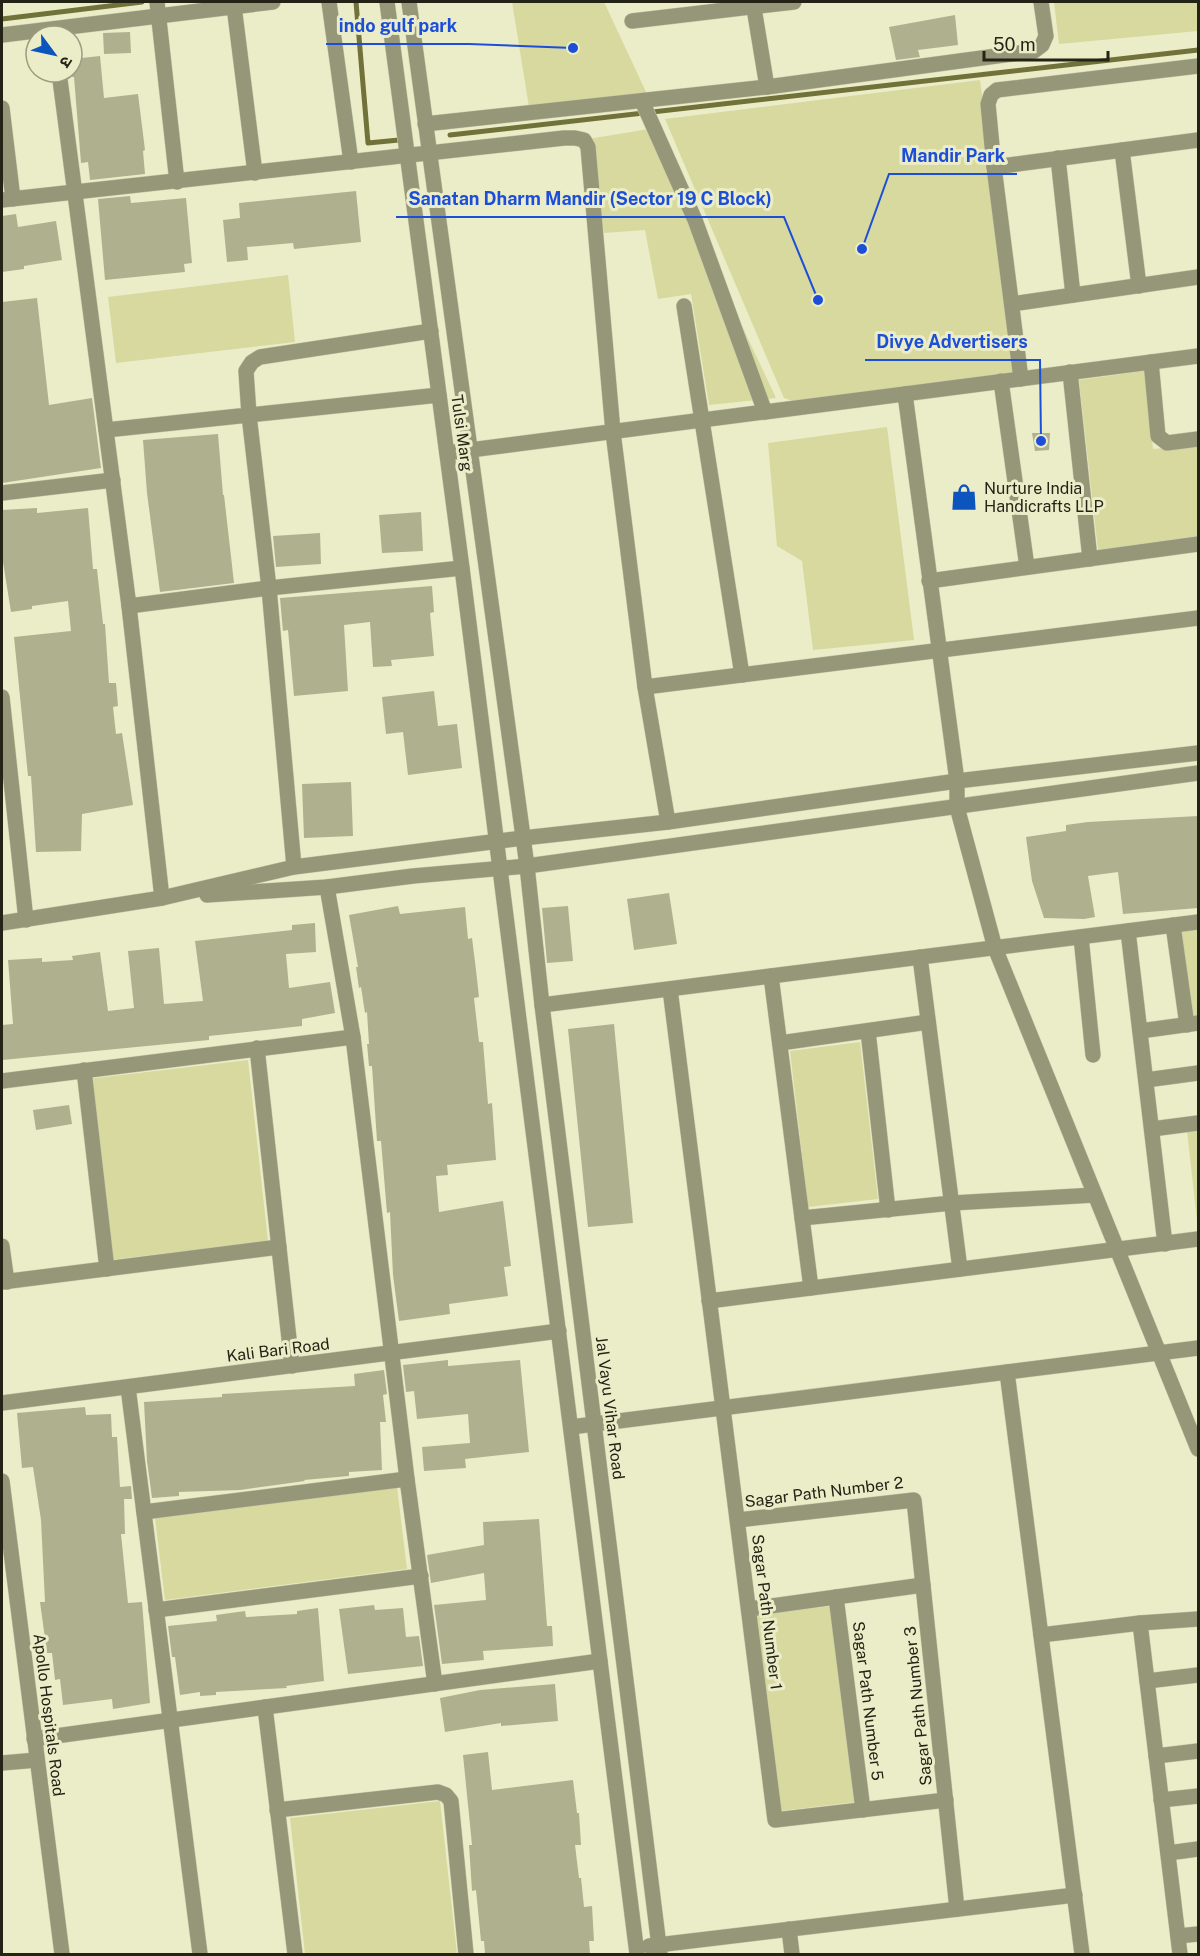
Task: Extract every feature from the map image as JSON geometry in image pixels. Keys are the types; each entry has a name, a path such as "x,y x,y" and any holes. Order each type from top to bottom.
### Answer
{"street":[{"path":"84,25 158,9 273,2"},
{"path":"329,2 351,162"},
{"name":"Tulsi Marg","path":"387,2 462,568 499,869"},
{"name":"Tulsi Marg","path":"409,2 527,866"},
{"path":"633,21 753,3 794,2"},
{"path":"425,124 643,102 1034,51 1042,45 1046,36 1041,2"},
{"path":"753,3 766,87"},
{"path":"234,6 255,173"},
{"path":"158,9 177,182"},
{"path":"2,34 24,33"},
{"path":"1021,379 994,167 988,104 991,95 997,90 1198,66"},
{"path":"60,84 129,606 162,898"},
{"path":"643,102 695,220 765,412"},
{"path":"2,108 7,200 564,138 584,140 588,147 613,432 645,687 668,822"},
{"path":"994,167 1198,141"},
{"path":"1122,150 1139,286"},
{"path":"1058,158 1073,295"},
{"path":"1011,304 1198,277"},
{"path":"684,306 742,675"},
{"path":"294,867 269,588 246,371 252,362 260,357 430,331"},
{"path":"447,453 1198,356"},
{"path":"1151,362 1158,436 1167,443 1198,439"},
{"path":"1070,372 1090,559"},
{"path":"1001,381 1027,567"},
{"path":"905,394 957,781 957,807 995,948 1198,1449"},
{"path":"106,430 439,395"},
{"path":"2,493 113,480"},
{"path":"929,581 1198,544"},
{"path":"129,606 269,588 462,568"},
{"path":"645,687 1198,618"},
{"path":"2,697 26,920"},
{"path":"2,923 162,898 294,867 495,841 668,822 957,781 1198,753"},
{"path":"162,898 327,887 413,876 527,866 1198,773"},
{"path":"412,852 413,876"},
{"name":"Jal Vayu Vihar Road","path":"527,866 542,1005 659,1949"},
{"path":"499,869 636,1951 789,1929 1075,1895"},
{"path":"327,887 353,1037 407,1479 435,1683"},
{"path":"542,1005 1198,922"},
{"path":"1140,1031 1192,1024 1173,926"},
{"path":"1128,931 1165,1244"},
{"path":"1081,937 1093,1055"},
{"path":"920,957 960,1269"},
{"path":"771,976 811,1288"},
{"name":"Sagar Path Number 1","path":"670,989 775,1820 863,1810"},
{"path":"780,1043 928,1022"},
{"path":"868,1031 888,1210"},
{"path":"2,1081 353,1037"},
{"path":"257,1048 292,1366"},
{"path":"84,1070 107,1269"},
{"path":"1146,1080 1198,1073"},
{"path":"1152,1129 1198,1123"},
{"path":"802,1218 952,1203 1095,1196"},
{"path":"710,1301 1198,1239"},
{"path":"2,1246 4,1282 279,1246"},
{"name":"Kali Bari Road","path":"2,1403 559,1331"},
{"path":"571,1426 1198,1348"},
{"path":"1007,1372 1082,1954"},
{"path":"128,1387 200,1954"},
{"path":"144,1512 407,1479"},
{"name":"Apollo Hospitals Road","path":"2,1481 6,1550 37,1760 62,1954"},
{"name":"Sagar Path Number 2","path":"738,1520 914,1500"},
{"name":"Sagar Path Number 3","path":"914,1500 957,1909"},
{"path":"156,1610 421,1576"},
{"path":"749,1609 923,1585"},
{"name":"Sagar Path Number 5","path":"836,1597 863,1810"},
{"path":"1041,1635 1140,1623 1198,1619"},
{"path":"1140,1623 1180,1954"},
{"path":"34,1739 600,1661"},
{"path":"1147,1681 1198,1675"},
{"path":"265,1707 295,1954"},
{"path":"1156,1756 1198,1751"},
{"path":"2,1763 37,1760"},
{"path":"277,1810 438,1792 446,1795 451,1801 466,1954"},
{"path":"1161,1800 1198,1796"},
{"path":"863,1810 946,1800"},
{"path":"1168,1853 1198,1849"},
{"path":"789,1929 792,1954"},
{"path":"1178,1936 1198,1934"}],"green space":[{"path":"512,2 604,2 647,94 529,107"},
{"path":"1054,2 1198,2 1198,31 1059,44"},
{"path":"980,80 1021,379 805,405 784,398 665,119"},
{"path":"649,129 776,398 709,405 691,294 658,299 645,230 604,233 588,139"},
{"path":"288,275 295,342 116,363 108,297"},
{"path":"1144,371 1153,449 1198,445 1198,536 1098,550 1079,380"},
{"path":"887,427 914,640 813,650 802,561 777,546 768,443"},
{"path":"1198,929 1198,1015 1192,1016 1181,931"},
{"path":"860,1042 878,1199 808,1207 790,1051"},
{"path":"248,1060 268,1241 109,1260 88,1079"},
{"path":"1198,1130 1198,1230 1187,1131"},
{"path":"397,1487 407,1569 165,1600 155,1518"},
{"path":"831,1606 855,1802 780,1811 757,1615"},
{"path":"440,1801 457,1954 305,1954 290,1818"}],"building":[{"path":"955,15 958,45 918,50 920,57 896,60 889,27"},
{"path":"130,32 131,53 104,54 103,33"},
{"path":"100,56 104,98 138,94 145,150 143,151 145,174 90,180 88,162 81,163 75,84 84,84 84,58"},
{"path":"356,191 361,242 294,249 293,243 247,247 248,260 227,262 223,220 240,218 239,203"},
{"path":"130,196 131,203 186,198 192,263 184,264 185,272 105,280 98,199"},
{"path":"16,214 18,227 56,221 62,260 2,272 2,216"},
{"path":"37,298 49,405 92,398 101,468 2,483 2,302"},
{"path":"1032,433 1050,433 1049,450 1035,451"},
{"path":"218,434 234,583 160,592 147,493 143,440"},
{"path":"37,508 37,513 88,508 93,569 97,569 103,624 105,624 109,683 116,683 118,706 113,707 116,734 122,733 133,805 82,814 81,851 36,852 31,776 28,776 14,637 71,631 68,601 32,606 32,609 11,612 3,562 2,510"},
{"path":"421,512 423,551 382,553 379,515"},
{"path":"320,533 321,564 276,567 273,536"},
{"path":"432,586 434,612 430,613 434,656 391,660 392,666 373,667 370,622 344,625 348,691 294,696 288,630 283,631 280,598"},
{"path":"434,691 438,726 457,724 462,768 408,775 403,732 386,734 382,697"},
{"path":"351,782 353,836 304,838 302,784"},
{"path":"1198,816 1198,908 1123,914 1118,872 1088,876 1095,917 1044,918 1032,881 1026,837 1066,831 1066,825 1088,822"},
{"path":"669,893 677,944 634,950 627,899"},
{"path":"398,906 400,914 465,907 468,939 472,938 476,970 479,997 474,998 479,1042 483,1042 488,1104 492,1103 496,1160 447,1165 448,1175 436,1176 439,1212 503,1201 511,1266 504,1267 508,1296 449,1304 450,1314 399,1321 393,1275 390,1212 387,1213 381,1141 377,1141 372,1066 369,1066 367,1012 365,1013 361,987 359,988 356,967 358,967 349,915"},
{"path":"568,906 573,961 547,963 542,908"},
{"path":"315,923 316,952 286,954 289,988 330,982 335,1013 302,1019 302,1026 209,1036 209,1040 2,1060 2,1025 13,1024 8,960 42,958 42,962 73,960 72,956 100,952 108,1011 134,1008 128,951 159,948 164,1004 203,1001 195,941 292,930 292,925"},
{"path":"614,1024 633,1223 588,1227 568,1029"},
{"path":"69,1105 72,1124 36,1130 33,1110"},
{"path":"448,1360 448,1366 520,1360 529,1452 465,1459 466,1468 424,1471 422,1447 470,1443 468,1414 417,1419 414,1391 406,1392 403,1365"},
{"path":"384,1370 387,1394 383,1395 386,1422 380,1422 382,1470 349,1472 349,1476 240,1490 179,1492 179,1496 152,1498 147,1461 144,1402 222,1397 222,1394 355,1386 354,1374"},
{"path":"85,1407 86,1415 111,1414 112,1437 117,1437 120,1487 131,1486 132,1499 124,1499 125,1534 121,1534 128,1603 142,1602 150,1703 113,1709 112,1699 63,1705 60,1679 55,1680 52,1653 47,1653 40,1602 45,1602 41,1520 33,1467 22,1468 17,1413"},
{"path":"539,1519 547,1626 552,1626 553,1646 483,1651 484,1660 442,1664 434,1605 486,1600 484,1573 431,1583 427,1555 484,1545 483,1522"},
{"path":"374,1605 375,1610 403,1608 406,1637 419,1636 423,1666 348,1674 339,1609"},
{"path":"318,1608 324,1681 286,1686 287,1688 216,1692 216,1695 200,1696 200,1692 180,1695 168,1626 217,1621 216,1615 245,1611 246,1617 297,1614 297,1611"},
{"path":"555,1684 558,1721 501,1726 501,1723 445,1732 440,1698 480,1690"},
{"path":"488,1752 492,1790 573,1780 577,1813 579,1813 581,1845 575,1845 579,1878 581,1878 584,1907 592,1906 594,1941 589,1941 590,1954 485,1954 484,1941 481,1941 476,1890 472,1891 469,1845 472,1845 463,1755"}],"waterway":[{"path":"2,19 142,2"},
{"path":"356,2 368,143 399,140"},
{"path":"450,135 1198,50"}],"place":[{"name":"indo gulf park","path":"573,48"},
{"name":"Mandir Park","path":"862,249"},
{"name":"Sanatan Dharm Mandir (Sector 19 C Block)","path":"818,300"},
{"name":"Divye Advertisers","path":"1041,441"},
{"name":"Nurture India Handicrafts LLP","path":"964,497"}]}
